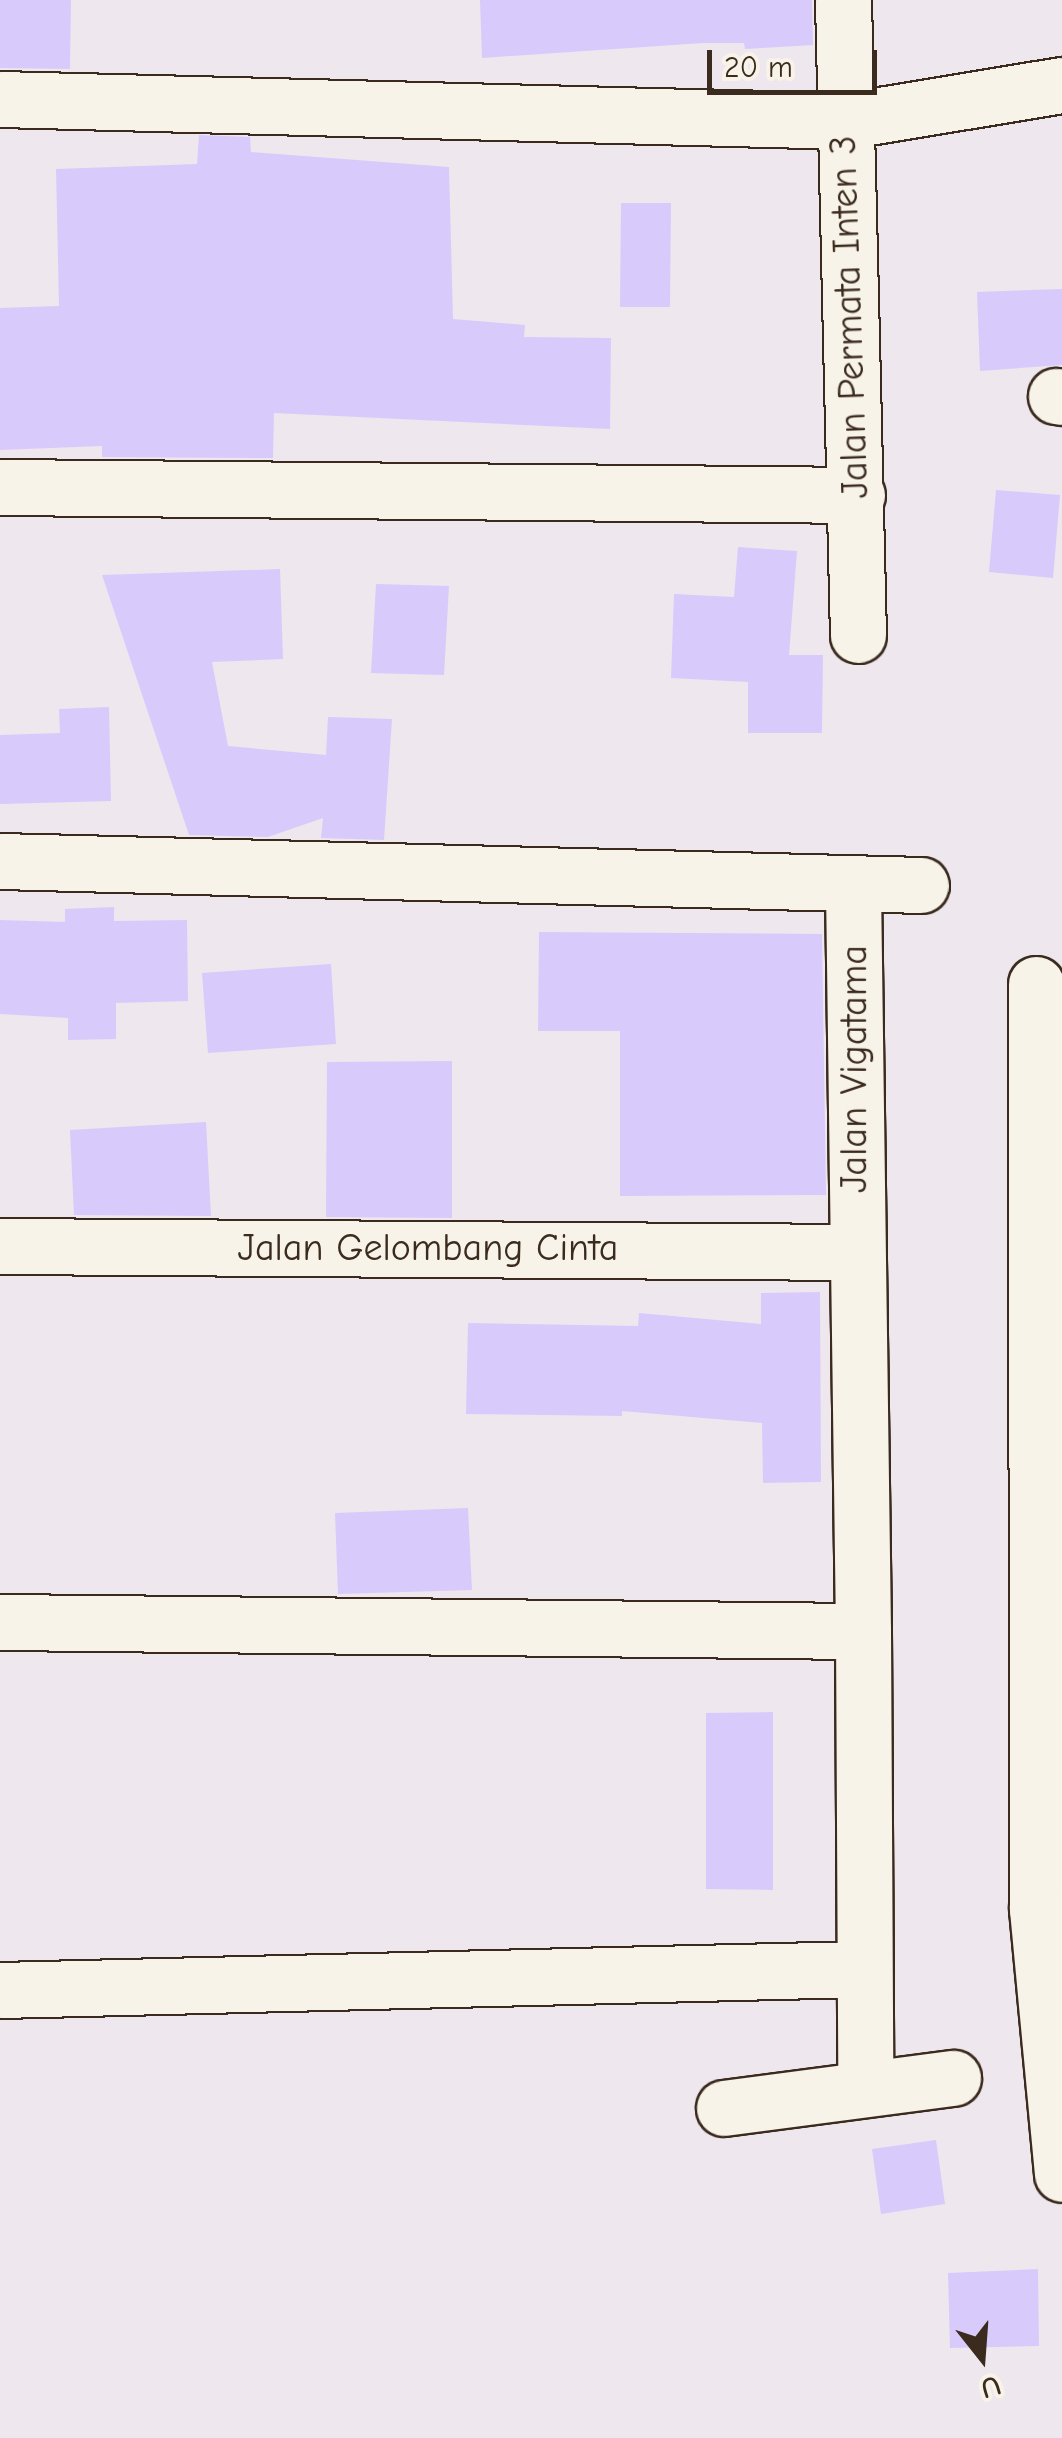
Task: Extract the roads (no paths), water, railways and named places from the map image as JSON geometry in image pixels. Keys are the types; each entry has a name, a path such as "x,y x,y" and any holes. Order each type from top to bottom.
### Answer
{"street":[{"name":"Jalan Permata Inten 3","path":"844,0 858,635"},
{"path":"0,100 844,121 1062,86"},
{"path":"0,487 857,495"},
{"path":"0,861 921,885"},
{"name":"Jalan Vigatama","path":"853,886 865,2087"},
{"path":"1036,984 1037,1909 1062,2174"},
{"name":"Jalan Gelombang Cinta","path":"0,1246 856,1252"},
{"path":"0,1622 863,1632"},
{"path":"0,1990 862,1968"},
{"path":"724,2108 953,2078"}]}
